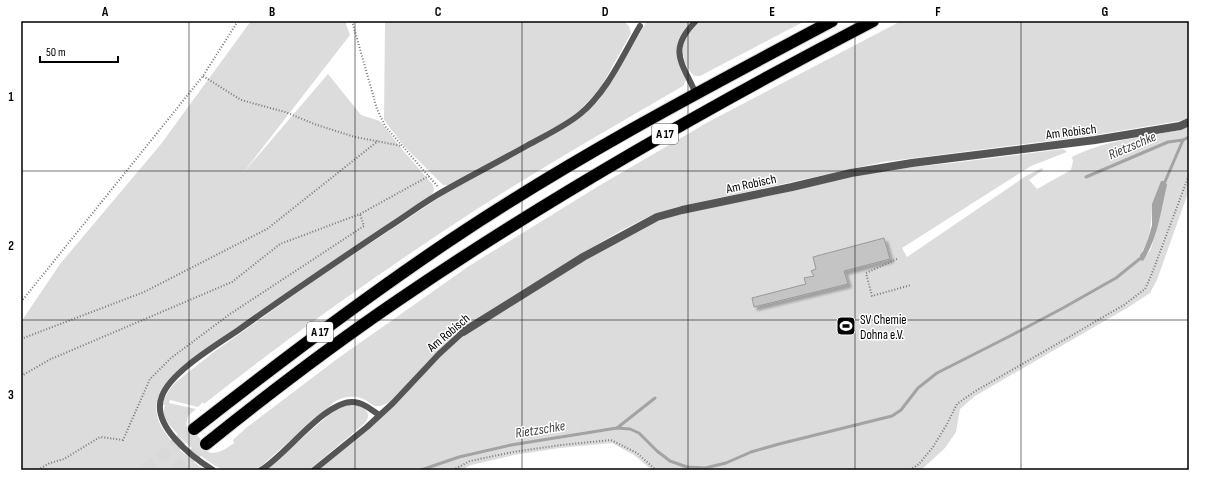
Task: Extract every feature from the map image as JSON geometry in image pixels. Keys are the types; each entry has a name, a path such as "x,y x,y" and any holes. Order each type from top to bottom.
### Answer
{"highway":[{"name":"A 17","path":"194,428 283,358 449,241 575,163 696,94 832,21"},
{"name":"A 17","path":"206,444 298,372 396,302 462,258 591,178 714,105 873,21"}],"street":[{"name":"Am Robisch","path":"463,332 590,253 657,217 682,210 851,173 912,163 1095,140 1180,126 1189,122"}],"lane":[{"path":"696,21 684,34 679,49 681,59 696,94"},
{"path":"213,470 182,445 164,424 160,415 160,406 161,397 167,386 181,372 199,358 322,270 442,192 564,126 594,102 604,88 640,26"},
{"name":"Am Robisch","path":"314,470 367,427 393,403 439,354 463,332"},
{"path":"261,470 316,420 344,402 360,403 379,415"}],"path":[{"path":"21,302 203,76 238,21"},
{"path":"352,21 377,109 385,126 442,192"},
{"path":"203,76 241,100 285,112 317,125 348,135 402,146"},
{"path":"21,339 144,292 267,229 378,141"},
{"path":"910,470 919,464 933,447 957,404 1124,305 1145,289 1162,251 1189,175"},
{"path":"21,376 51,359 232,282 280,244 360,214 429,176"},
{"path":"897,259 866,273 872,296 911,285"},
{"path":"453,470 470,461 513,452 611,440 637,453 656,470"}],"shaded area":[{"path":"251,21 345,21 350,35 243,173 328,74 361,115 380,121 433,185 434,191 430,197 180,372 163,389 156,407 157,417 162,428 178,448 205,470 21,470 21,322 60,264 161,144"},
{"path":"385,21 623,21 629,26 631,33 600,89 579,111 562,123 450,185 443,185 404,146 384,120"},
{"path":"647,21 692,21 680,37 677,49 679,62 686,80 683,86 531,175 442,232 322,315 204,404 203,402 198,407 170,400 169,403 196,409 188,416 186,424 188,429 199,437 205,450 213,453 222,451 230,446 234,443 233,440 246,428 337,359 469,266 597,187 710,121 901,21 1189,21 1189,118 1095,135 883,162 677,207 654,214 622,230 581,254 462,329 435,354 393,400 377,406 374,406 368,401 358,397 346,397 334,402 259,468 252,470 228,471 218,467 201,456 175,432 165,418 165,405 163,405 171,387 176,382 214,352 325,273 451,190 582,115 598,101"},
{"path":"702,21 805,21 700,76 695,76 689,70 684,59 683,47 688,35 696,25"},
{"path":"1189,127 1189,190 1157,280 1150,293 1127,308 975,396 960,409 956,432 945,448 921,470 652,470 634,455 612,443 560,448 514,455 471,465 461,470 318,470 466,333 583,261 658,221 688,211 792,191 852,176 1063,149 1067,152 1031,166 902,248 907,257 1026,176 1042,168 1043,170 1029,180 1037,189 1071,170 1073,161 1072,157 1085,151 1111,143","holes":["1152,204 1160,217 1151,249 1143,260 1140,260 1149,235"]},
{"path":"1161,181 1165,181 1167,185 1161,214 1156,233 1143,261 1140,260 1140,255 1148,239 1152,225 1152,204"},
{"path":"353,404 364,408 368,413 365,423 309,470 265,470 337,408"}],"building":[{"path":"884,238 890,259 844,271 848,284 754,307 752,298 806,284 804,278 814,276 811,271 816,269 813,257"}],"waterway":[{"name":"Rietzschke","path":"1086,177 1168,142 1183,140 1189,137"},
{"path":"1164,184 1183,140"},
{"path":"617,428 630,429 639,433 657,451 670,461 687,467 705,468 726,463 751,452 779,444 892,416 901,410 918,388 937,373 1063,308 1116,278 1142,257"},
{"name":"Rietzschke","path":"421,470 459,457 511,445 617,428 655,398"}],"tunnel":[{"path":"145,470 194,429"},
{"path":"175,470 206,444"}],"place":[{"name":"SV Chemie Dohna e.V.","path":"846,326"}]}
